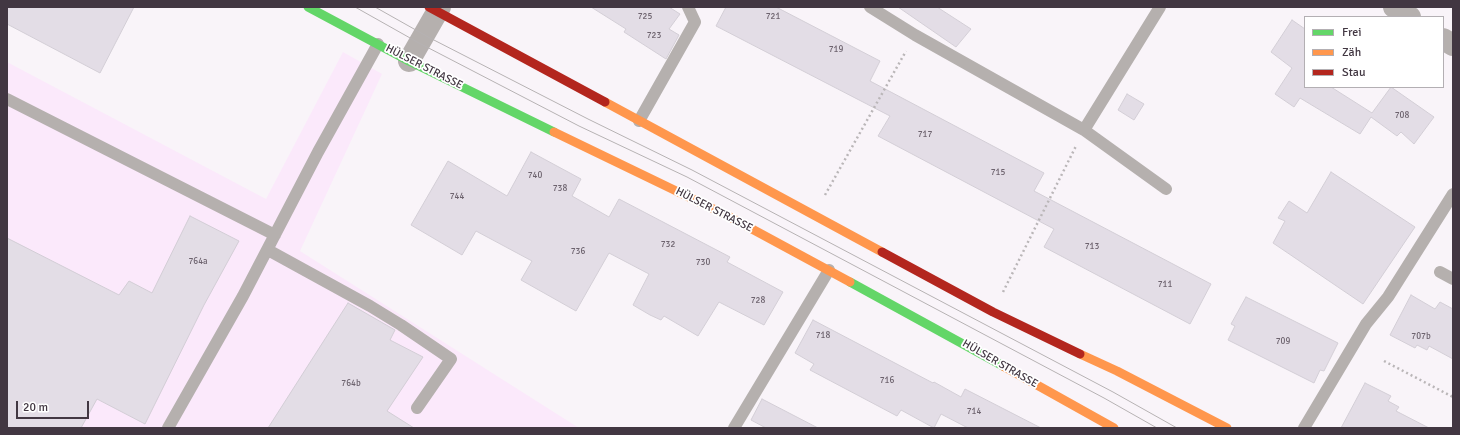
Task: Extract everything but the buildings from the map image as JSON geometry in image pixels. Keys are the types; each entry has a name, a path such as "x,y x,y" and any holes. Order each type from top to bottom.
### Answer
{"street":[{"name":"HÜLSER STRASSE","path":"308,7 409,61 728,216 921,320 1114,428"},
{"path":"1394,7 1408,16"},
{"path":"409,61 436,9 814,216 993,312 1117,371 1227,428"},
{"path":"1444,40 1453,45"}],"lane":[{"path":"639,120 695,22 688,7"},
{"path":"870,7 915,35 1084,130 1166,189"},
{"path":"1084,130 1160,7"},
{"path":"168,428 243,296 318,152 378,44"},
{"path":"7,99 276,235"},
{"path":"1304,428 1366,324 1388,297 1453,194"},
{"path":"268,250 375,309 451,358 417,408"},
{"path":"734,428 828,270"},
{"path":"1440,272 1453,279"}],"path":[{"path":"814,216 915,35"},
{"path":"993,312 1084,130"},
{"path":"1384,362 1453,397"}],"shaded area":[{"path":"343,52 382,74 300,251 579,428 7,428 7,62 266,199"}],"tram line":[{"path":"355,7 419,43 579,126 687,177 1104,398 1157,428"},
{"path":"375,7 430,38 588,119 692,170 1113,392 1177,428"}],"traffic: fast":[{"path":"308,7 409,61 554,132"},
{"path":"850,282 1003,366"}],"traffic: slow":[{"path":"605,102 882,252"},
{"path":"554,132 728,216 850,282"},
{"path":"1080,354 1117,371 1227,428"},
{"path":"1003,366 1114,428"}],"traffic: jam":[{"path":"429,7 605,102"},
{"path":"882,252 993,312 1080,354"}]}
